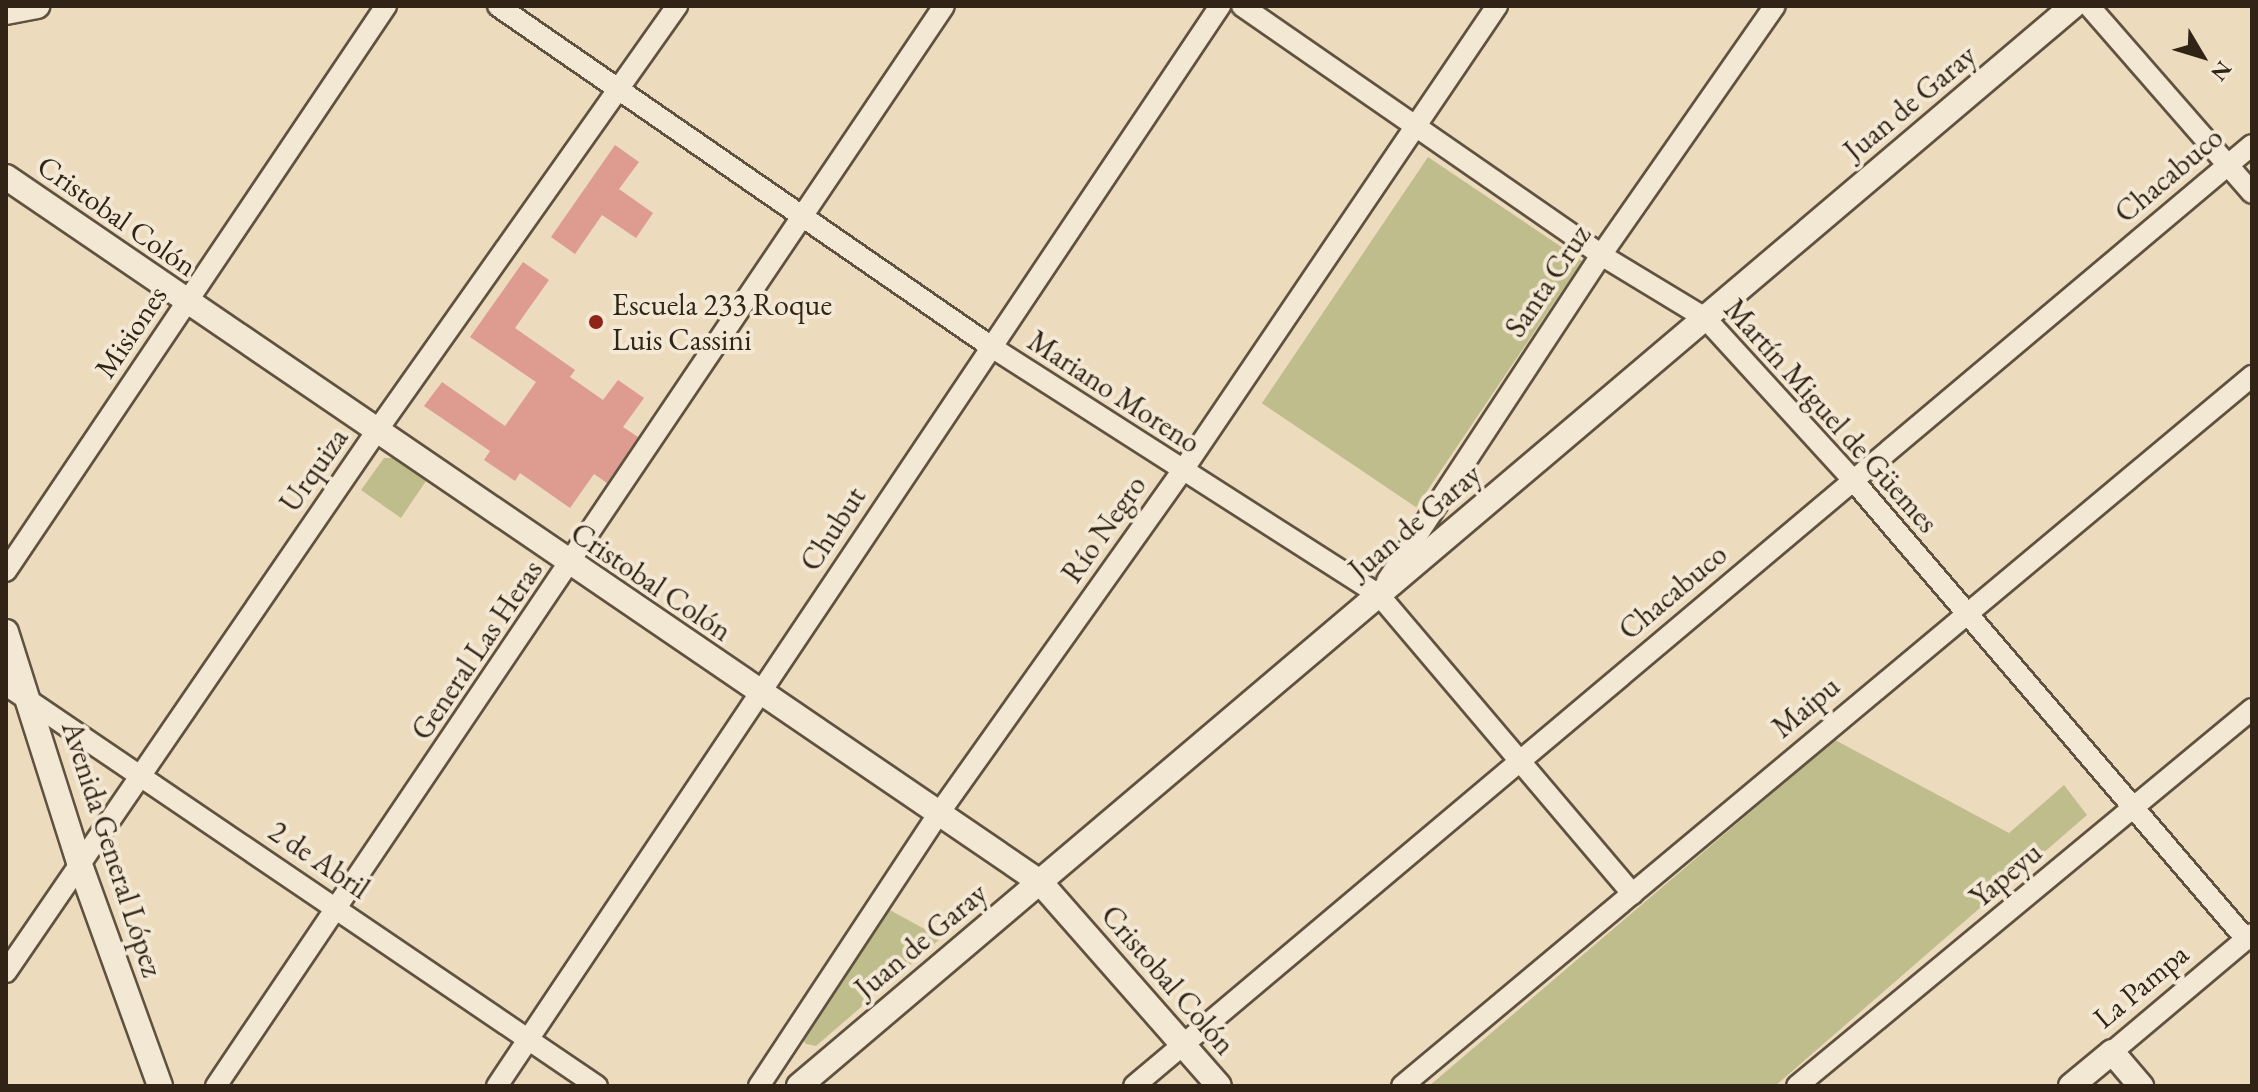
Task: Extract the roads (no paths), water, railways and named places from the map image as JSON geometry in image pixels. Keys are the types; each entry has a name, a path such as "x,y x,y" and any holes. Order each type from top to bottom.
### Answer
{"street":[{"path":"6,12 37,6"},
{"name":"Misiones","path":"6,571 386,6"},
{"name":"Mariano Moreno","path":"498,6 990,346 1181,473 1379,595 1633,894"},
{"name":"Urquiza","path":"6,972 376,432 623,90 677,6"},
{"name":"General Las Heras","path":"216,1086 570,566 944,6"},
{"name":"Chubut","path":"497,1086 1220,6"},
{"name":"Martín Miguel de Güemes","path":"1242,6 1414,129 1601,255 1705,318 1852,479 2133,808 2249,937"},
{"name":"Río Negro","path":"759,1086 937,816 1181,473 1497,6"},
{"name":"Santa Cruz","path":"1379,595 1601,255 1775,6"},
{"name":"Juan de Garay","path":"799,1086 2073,6"},
{"path":"2089,6 2252,193"},
{"name":"Chacabuco","path":"1134,1086 2252,145"},
{"name":"Cristobal Colón","path":"6,177 570,566 937,816 1040,882 1219,1086"},
{"name":"Maipu","path":"1402,1086 1965,611 2252,376"},
{"name":"Avenida General López","path":"6,632 79,862 160,1086"},
{"name":"2 de Abril","path":"6,685 597,1086"},
{"name":"Yapeyu","path":"1797,1086 2252,709"},
{"name":"La Pampa","path":"2071,1086 2249,937"},
{"path":"2112,1052 2141,1086"}],"place":[{"name":"Escuela 233 Roque Luis Cassini","path":"596,322"}]}
